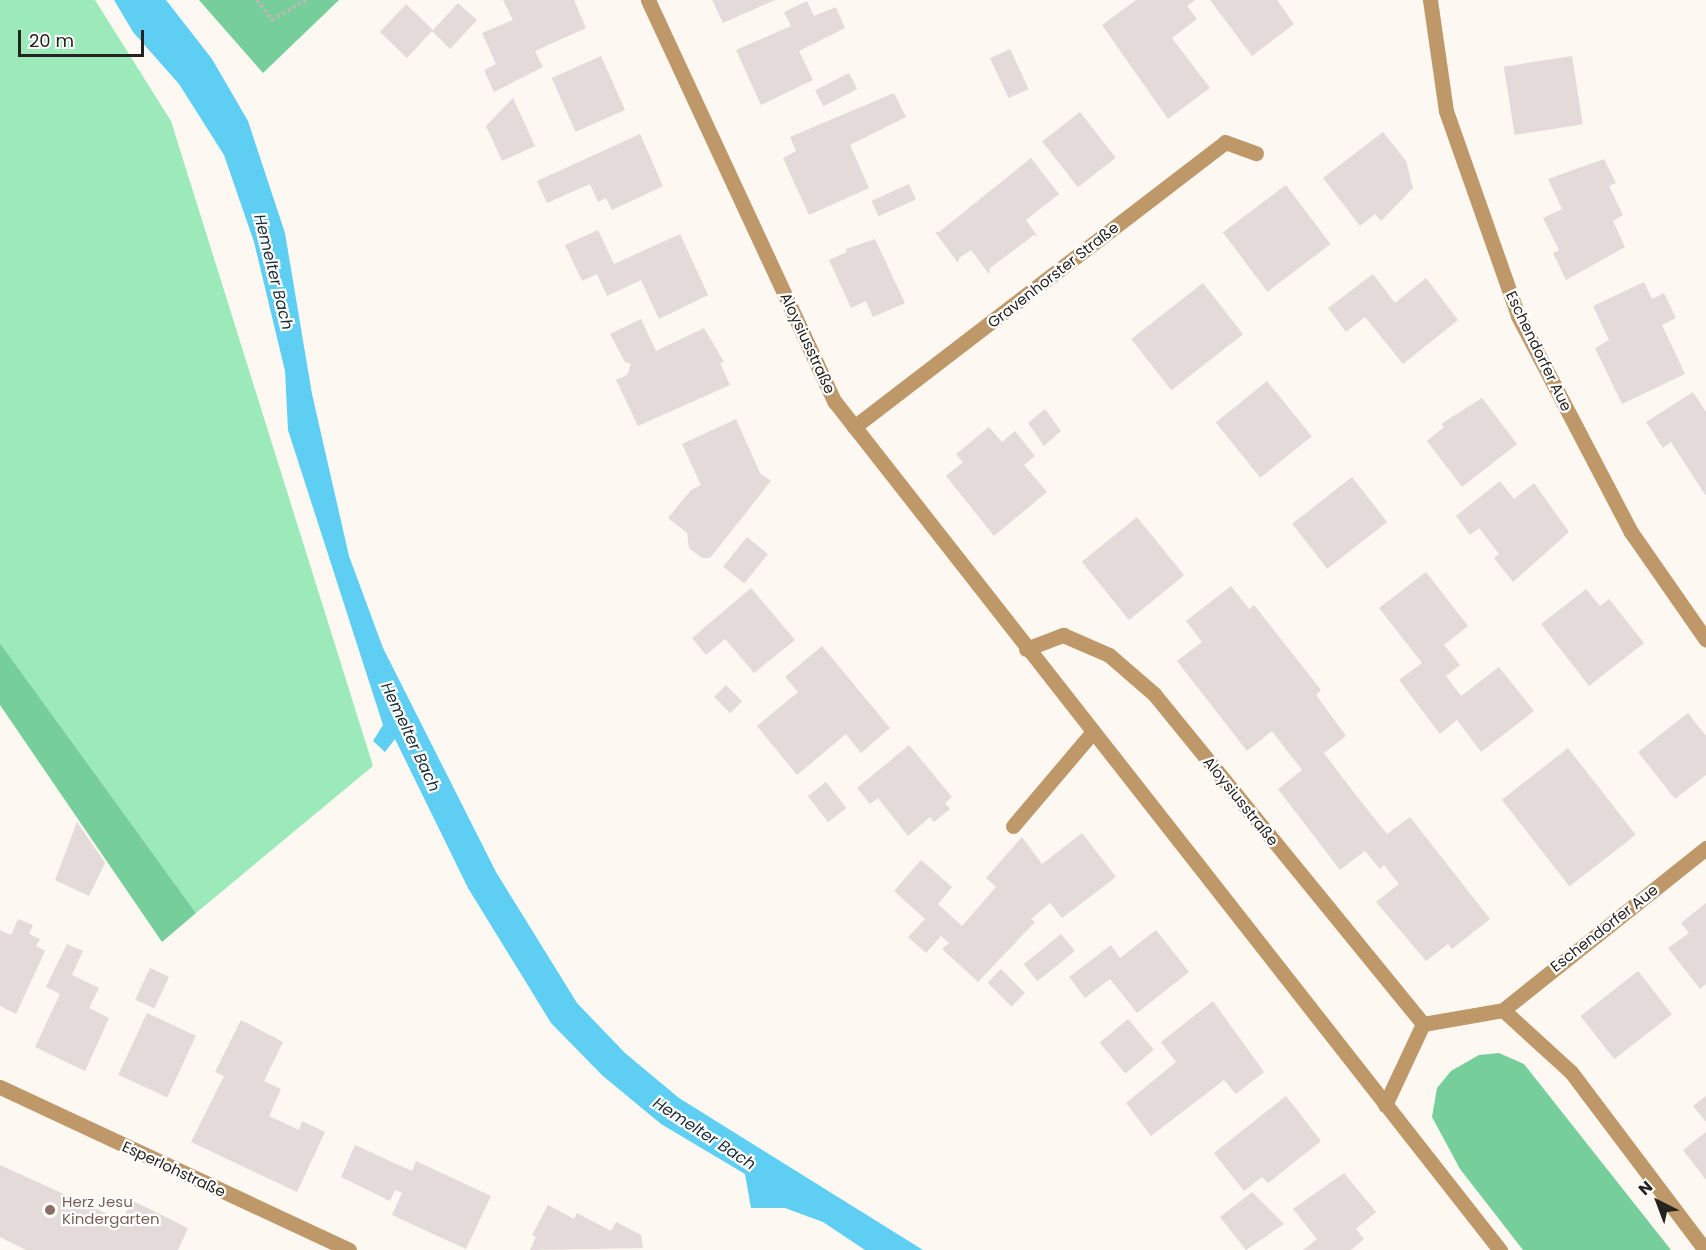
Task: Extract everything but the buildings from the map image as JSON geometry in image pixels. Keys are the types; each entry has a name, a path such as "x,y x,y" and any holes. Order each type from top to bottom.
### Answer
{"street":[{"name":"Aloysiusstraße","path":"648,0 836,402 1026,649 1500,1250"},
{"name":"Eschendorfer Aue","path":"1430,0 1446,111 1518,316 1631,532 1706,640"},
{"name":"Gravenhorster Straße","path":"854,427 1225,142 1256,153"},
{"name":"Aloysiusstraße","path":"1026,649 1063,635 1109,655 1154,694 1423,1024"},
{"path":"1013,826 1092,733"},
{"name":"Eschendorfer Aue","path":"1503,1010 1706,848"},
{"path":"1385,1105 1423,1024 1503,1010 1571,1072 1705,1250"},
{"name":"Esperlohstraße","path":"0,1087 349,1250"}],"path":[{"path":"257,0 272,20 305,0"}],"green space":[{"path":"0,0 95,0 171,121 373,766 196,913 0,643"},
{"path":"199,0 339,0 263,73"},
{"path":"0,643 196,913 162,942 0,705"},
{"path":"1499,1053 1524,1064 1671,1250 1523,1250 1460,1169 1432,1117 1437,1088 1451,1071 1479,1055"}],"water":[{"name":"Hemelter Bach","path":"114,0 166,0 212,59 248,121 285,233 312,394 349,556 383,648 496,872 577,1003 625,1053 679,1098 923,1250 865,1250 823,1222 785,1208 751,1208 745,1174 661,1124 603,1076 551,1023 468,888 395,739 385,752 373,741 383,725 288,430 285,371 254,242 224,155 179,84 133,32"}],"place":[{"name":"Herz Jesu Kindergarten","path":"50,1210"}]}
